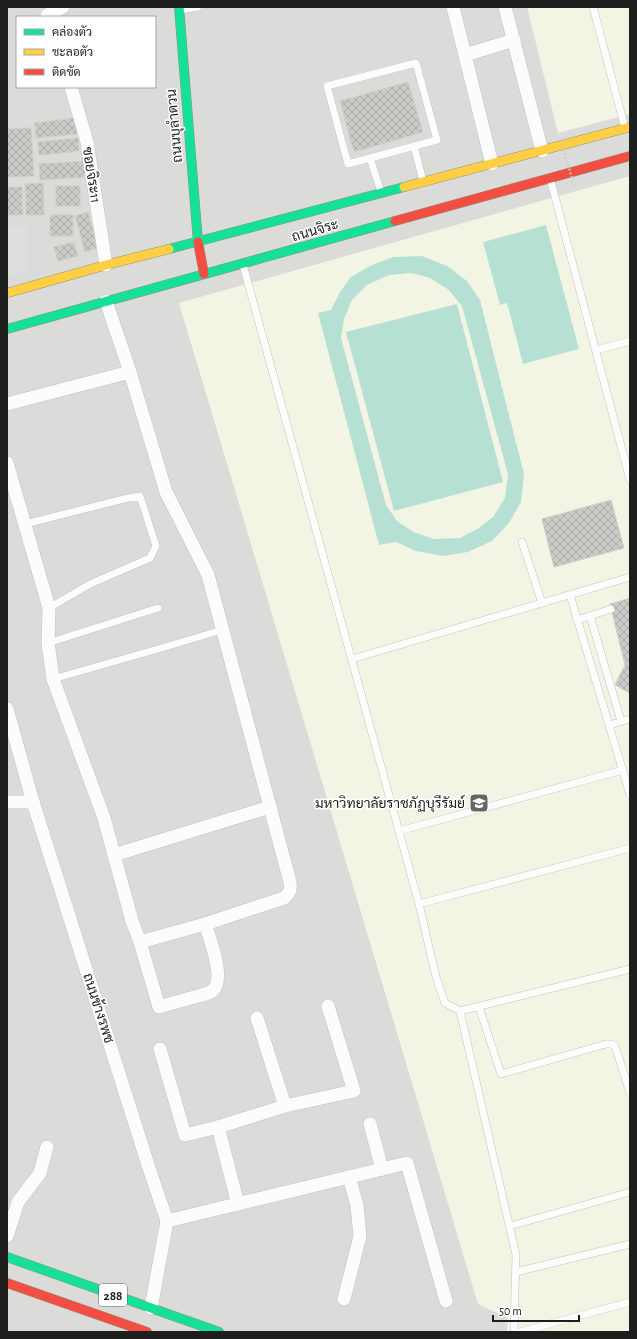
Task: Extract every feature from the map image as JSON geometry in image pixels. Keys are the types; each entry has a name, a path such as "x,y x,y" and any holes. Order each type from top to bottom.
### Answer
{"main road":[{"name":"ถนนบุลำดวน","path":"179,8 198,242 204,274"},
{"name":"ถนนจิระ","path":"7,292 628,128"},
{"name":"ถนนจิระ","path":"7,330 106,301 630,156"},
{"name":"288","path":"7,1257 219,1332"},
{"name":"288","path":"7,1282 147,1332"},
{"path":"147,1332 151,1308"}],"street":[{"path":"47,14 63,7"},
{"path":"453,7 492,164"},
{"path":"505,7 542,150"},
{"path":"465,55 514,40"},
{"name":"ซอยจิระ11","path":"71,88 87,142 106,265"},
{"path":"106,301 130,372 166,492 208,575 291,890 284,898 205,924 140,942"},
{"path":"7,404 130,372"},
{"path":"7,463 49,608 48,644 53,679 104,818 132,921 140,942 159,1008 211,992 215,988 218,974 205,924"},
{"name":"ถนนข้างรพช","path":"7,709 33,802 167,1221 151,1308"},
{"path":"7,802 33,802"},
{"path":"114,855 270,807"},
{"path":"160,1049 185,1136 284,1106 354,1091 328,1006"},
{"path":"257,1018 284,1106"},
{"path":"370,1124 382,1169"},
{"path":"218,1127 238,1204"},
{"path":"7,1236 18,1202 40,1173 47,1147"},
{"path":"167,1221 407,1163 446,1301"},
{"path":"344,1299 360,1236 357,1205 349,1177"}],"lane":[{"path":"179,8 198,7"},
{"path":"593,7 628,128"},
{"path":"416,63 436,140 370,158 348,164 328,86 416,63"},
{"path":"414,146 423,182"},
{"path":"370,158 382,193"},
{"path":"550,178 630,480"},
{"path":"243,264 419,904 436,977 445,1002 460,1012 516,1255 514,1332"},
{"path":"596,350 630,341"},
{"path":"25,524 140,496 156,546 150,558 90,584 49,608"},
{"path":"522,542 534,573 542,603"},
{"path":"352,658 630,577"},
{"path":"570,595 630,794"},
{"path":"48,644 158,608"},
{"path":"577,620 611,609"},
{"path":"590,616 621,721"},
{"path":"53,679 165,648 222,630"},
{"path":"609,725 630,719"},
{"path":"399,831 623,770"},
{"path":"419,904 630,848"},
{"path":"460,1012 630,969"},
{"path":"479,1007 501,1074 606,1044 611,1044 615,1046 630,1093"},
{"path":"510,1226 630,1192"},
{"path":"516,1272 630,1244"},
{"path":"520,1332 630,1302"}],"path":[{"path":"560,138 575,188"}],"shaded area":[{"path":"7,7 630,7 630,1332 7,1332"},
{"path":"527,7 630,7 630,114 558,133"},
{"name":"มหาวิทยาลัยราชภัฏบุรีรัมย์","path":"630,176 630,1332 507,1332 508,1318 478,1304 179,303"},
{"path":"7,226 28,226 28,269 7,276"}],"green space":[{"path":"546,225 579,349 523,364 507,303 500,305 483,242"},
{"path":"422,256 447,266 467,281 480,300 524,474 521,502 509,523 492,541 468,552 443,556 416,551 396,542 379,545 318,313 331,310 340,292 351,277 370,266 393,257","holes":["411,273 430,278 449,290 462,306 508,474 505,498 493,517 479,528 460,538 434,539 413,532 397,521 386,505 341,338 344,319 352,300 367,285 389,275"]},
{"path":"457,304 503,482 394,511 346,332"}],"building":[{"path":"408,82 423,132 354,152 340,101"},
{"path":"75,118 77,134 36,138 35,123"},
{"path":"31,128 34,176 7,177 7,129"},
{"path":"78,138 79,151 39,155 38,142"},
{"path":"86,161 87,177 40,180 39,164"},
{"path":"43,183 44,215 26,215 25,184"},
{"path":"56,186 80,186 80,206 56,206"},
{"path":"7,187 22,187 23,215 7,215"},
{"path":"88,212 98,248 85,252 75,216"},
{"path":"50,215 73,215 73,236 50,236"},
{"path":"74,242 78,256 58,261 54,247"},
{"path":"611,500 624,548 554,567 542,519"},
{"path":"630,598 630,693 615,685 625,665 610,604"}],"traffic: fast":[{"path":"179,7 198,242"},
{"path":"169,249 404,187"},
{"path":"7,329 395,221"},
{"path":"7,1257 219,1332"}],"traffic: slow":[{"path":"404,187 630,127"},
{"path":"7,293 169,249"}],"traffic: jam":[{"path":"395,221 630,156"},
{"path":"198,242 204,274"},
{"path":"7,1283 147,1332"}],"place":[{"name":"มหาวิทยาลัยราชภัฏบุรีรัมย์","path":"479,803"}]}
